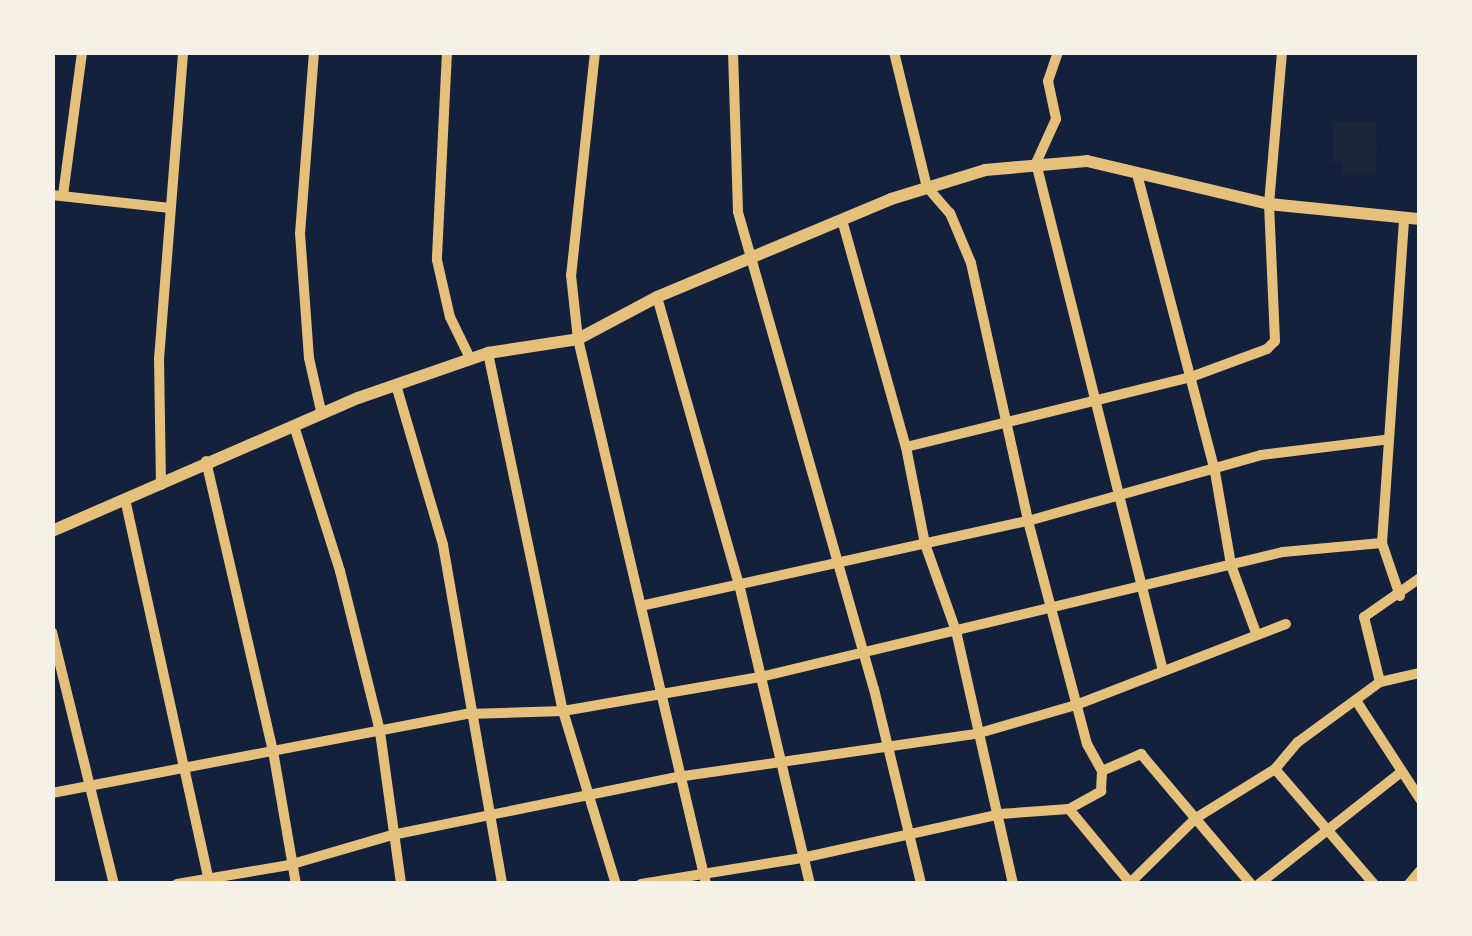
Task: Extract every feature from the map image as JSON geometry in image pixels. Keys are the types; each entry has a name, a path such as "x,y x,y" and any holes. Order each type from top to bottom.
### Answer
{"street":[{"path":"82,52 58,195 170,208"},
{"path":"161,485 157,396 184,52"},
{"path":"314,52 300,232 309,358 322,415"},
{"path":"447,52 437,260 450,317 470,358"},
{"path":"595,52 571,275 578,339 645,604 677,777 706,884"},
{"path":"734,52 738,212 838,560 921,884"},
{"path":"641,884 702,871 802,858 1000,814 1069,810 1101,791 1102,771 1076,706 1003,424 971,263 950,213 927,186 894,52"},
{"path":"1058,52 1048,81 1056,119 1036,163 1099,400 1162,667"},
{"path":"906,446 1191,377 1274,340 1268,204 1282,52"},
{"path":"52,532 206,461 295,429 396,385 488,353 578,339 657,297 927,186 1036,163 1076,160 1268,204 1420,218"},
{"path":"1137,174 1215,472 1231,565 1256,633"},
{"path":"1400,596 1382,542 1384,440 1404,219"},
{"path":"842,220 906,446 924,544 956,631 976,734 1000,814 1012,884"},
{"path":"657,297 739,584 810,884"},
{"path":"488,353 564,711 616,884"},
{"path":"396,385 443,545 468,714 492,818 502,884"},
{"path":"295,429 340,571 380,732 401,884"},
{"path":"645,604 1028,520 1215,472 1261,456 1384,440"},
{"path":"206,461 273,751 289,865 296,884"},
{"path":"125,499 188,765 209,879"},
{"path":"52,793 468,714 564,711 660,690 760,677 860,656 1050,606 1141,590 1231,565 1310,548 1382,542"},
{"path":"1380,682 1364,616 1400,596 1420,578"},
{"path":"177,884 289,865 392,835 588,800 677,777 883,742 976,734 1076,706 1162,667 1286,624"},
{"path":"52,632 114,884"},
{"path":"1069,810 1130,883 1196,818 1276,768 1298,742 1358,702 1380,682 1420,672"},
{"path":"1358,702 1398,774 1420,798"},
{"path":"1102,771 1141,754 1251,884"},
{"path":"1276,768 1374,884"},
{"path":"1259,884 1398,774"},
{"path":"1408,884 1420,871"}],"shaded area":[{"path":"1333,122 1377,122 1376,175 1342,175 1341,162 1333,162"}]}
